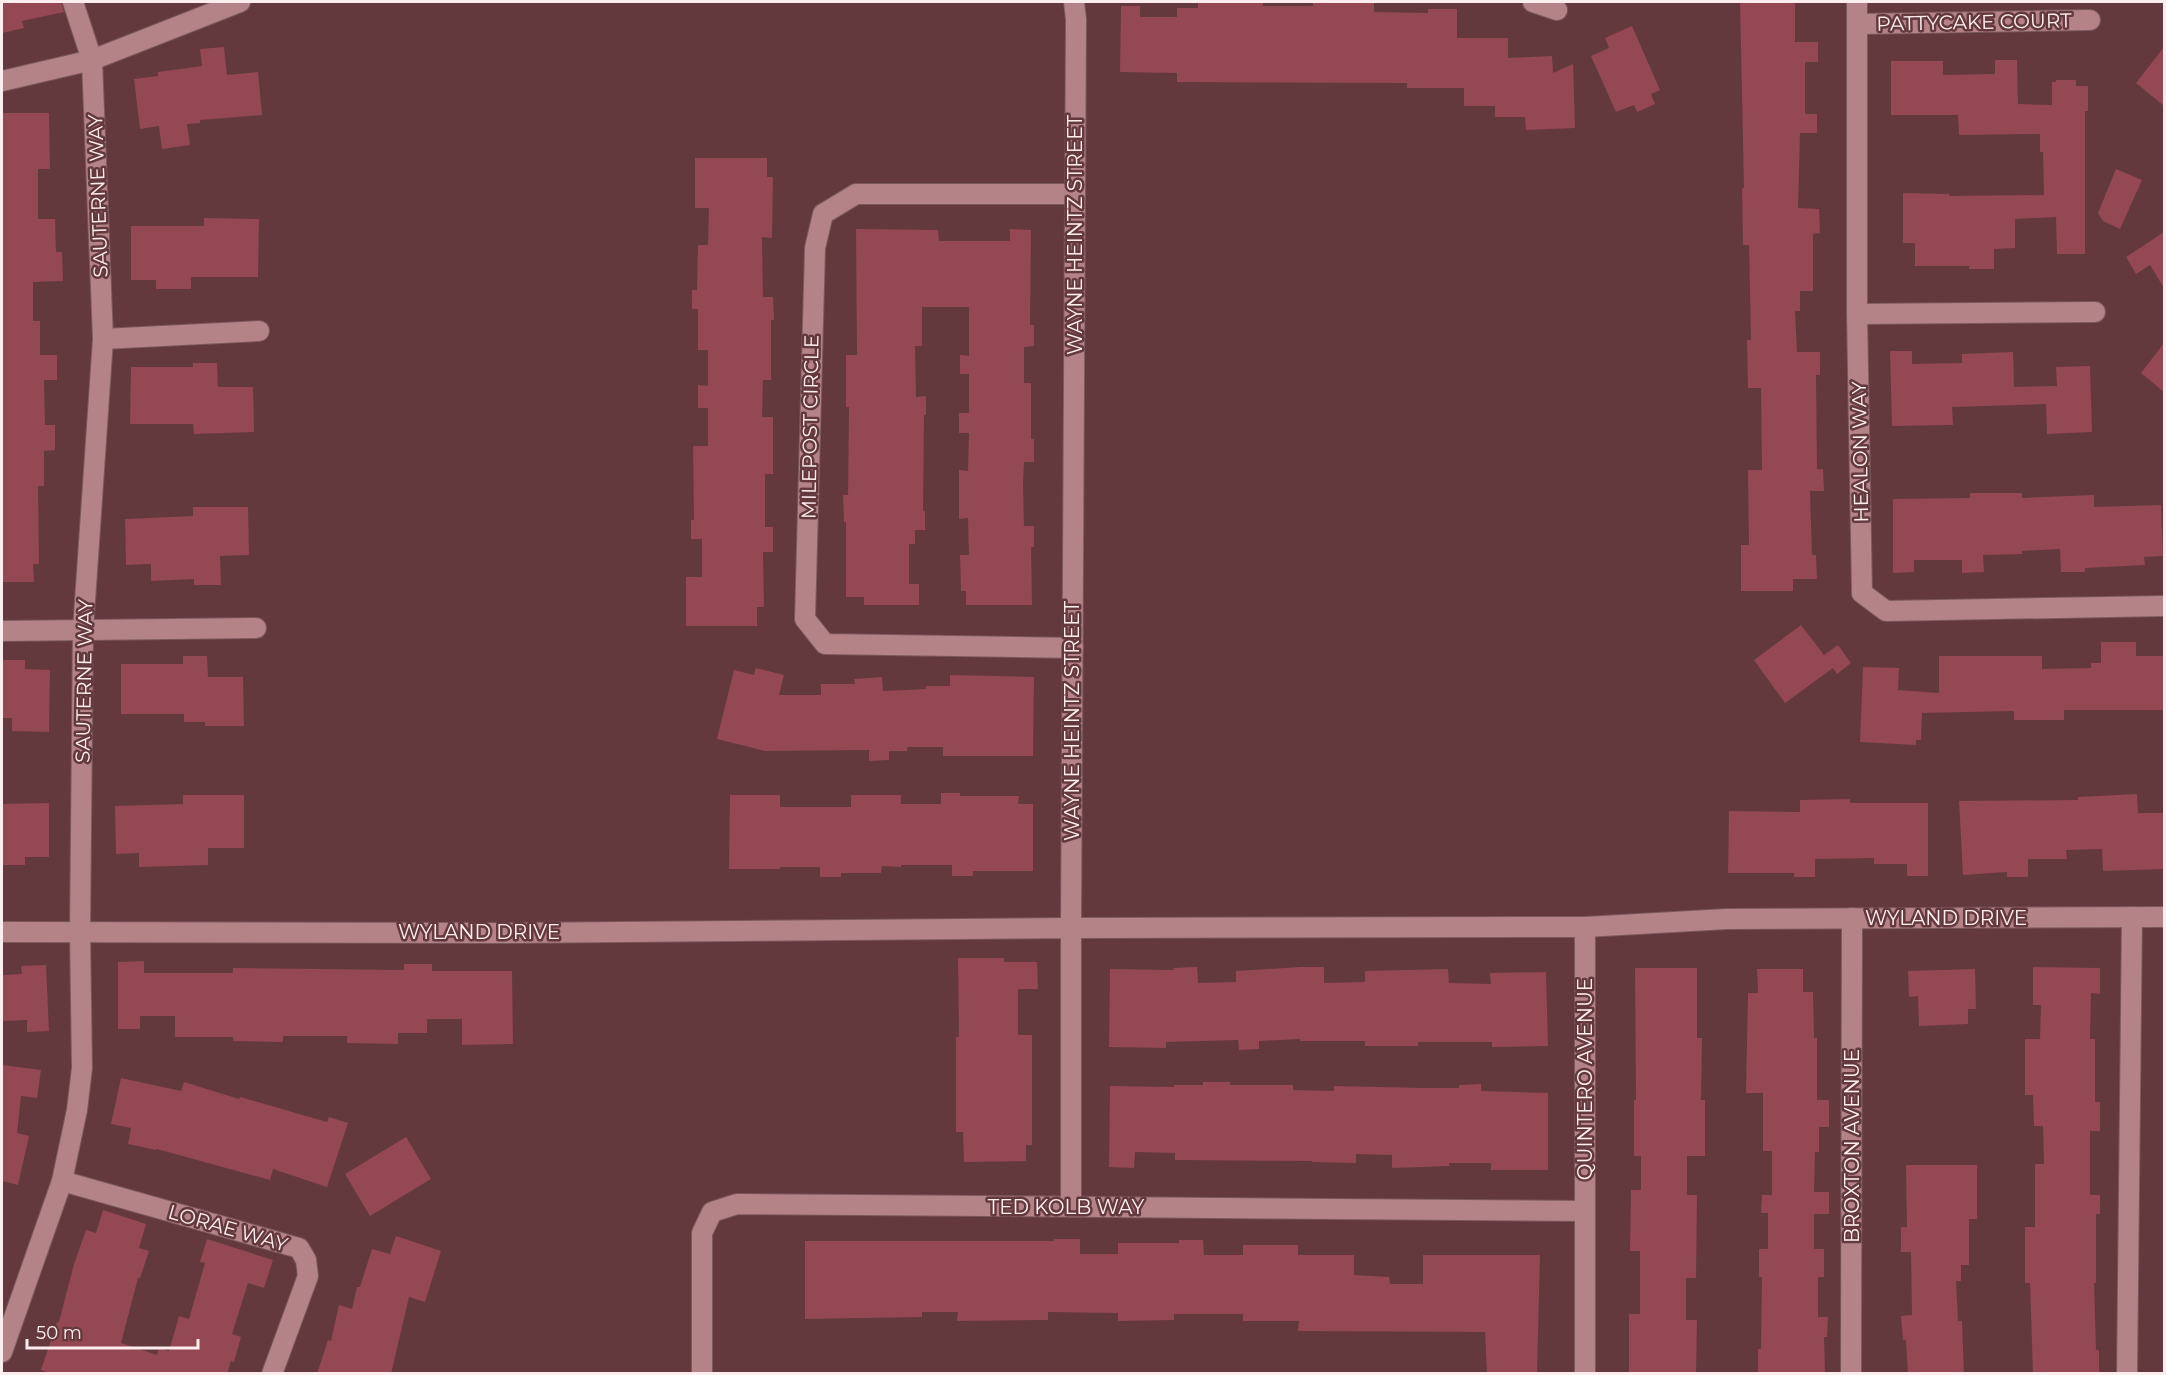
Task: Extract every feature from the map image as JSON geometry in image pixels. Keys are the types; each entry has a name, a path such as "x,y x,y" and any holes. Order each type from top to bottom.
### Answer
{"street":[{"name":"SAUTERNE WAY","path":"2,1352 62,1181 77,1110 82,1068 80,932 83,630 104,339 92,60 73,2"},
{"path":"2,81 92,60 240,2"},
{"name":"WAYNE HEINTZ STREET","path":"1071,1207 1076,19 1074,2"},
{"path":"1533,2 1557,10"},
{"name":"HEALON WAY","path":"1857,2 1857,314 1862,593 1886,611 2164,606"},
{"name":"PATTYCAKE COURT","path":"1857,24 2090,20"},
{"name":"MILEPOST CIRCLE","path":"1072,648 825,644 805,619 815,248 823,214 856,194 1075,194"},
{"path":"1857,314 2095,312"},
{"path":"104,339 259,331"},
{"path":"2,631 256,628"},
{"path":"2127,1374 2132,917"},
{"name":"WYLAND DRIVE","path":"1586,927 1727,919 2164,917"},
{"name":"BROXTON AVENUE","path":"1851,1374 1852,918"},
{"name":"WYLAND DRIVE","path":"2,932 497,933 956,927 1071,928"},
{"path":"1071,928 1586,927"},
{"name":"QUINTERO AVENUE","path":"1585,1374 1586,927"},
{"name":"LORAE WAY","path":"62,1181 299,1248 306,1260 308,1276 272,1374"},
{"name":"TED KOLB WAY","path":"702,1374 702,1233 712,1212 737,1204 1585,1211"}],"building":[{"path":"2,2 61,2 64,12 22,21 24,28 2,33"},
{"path":"1198,2 1263,2 1263,6 1313,6 1313,2 1374,2 1374,12 1428,13 1428,9 1457,9 1457,38 1508,38 1508,58 1552,56 1553,73 1573,64 1575,128 1526,130 1525,117 1495,117 1495,106 1464,106 1464,88 1407,88 1407,83 1177,82 1177,73 1120,72 1121,6 1140,6 1140,17 1177,17 1177,8 1198,8"},
{"path":"1740,2 1795,2 1795,42 1818,42 1818,62 1805,62 1805,114 1817,114 1817,133 1800,133 1798,208 1819,209 1820,233 1813,234 1813,291 1800,291 1800,311 1795,311 1797,352 1820,352 1820,375 1816,375 1817,469 1823,469 1824,491 1810,491 1812,555 1816,555 1817,579 1793,579 1793,591 1741,591 1741,545 1749,545 1748,470 1762,470 1761,388 1748,388 1747,340 1751,340 1749,245 1743,245"},
{"path":"1632,26 1660,90 1651,94 1655,104 1637,112 1634,105 1616,112 1591,56 1609,48 1605,38"},
{"path":"224,47 227,75 258,72 262,115 200,120 200,123 187,124 190,145 162,149 159,126 140,129 134,79 158,76 158,72 202,66 200,49"},
{"path":"2164,47 2164,106 2136,83"},
{"path":"1995,60 2017,60 2018,104 2052,105 2052,82 2056,80 2076,80 2076,86 2088,86 2088,111 2085,111 2085,254 2057,254 2056,217 2015,219 2015,248 1994,249 1994,269 1969,269 1969,266 1915,266 1915,243 1903,243 1903,193 1949,194 1949,196 2044,195 2043,152 2040,152 2040,134 1959,135 1958,115 1891,115 1891,61 1943,61 1943,75 1995,74"},
{"path":"2,113 49,113 50,169 38,169 38,219 55,219 56,252 62,252 63,281 33,282 33,321 40,321 40,355 57,355 57,380 44,380 45,425 55,425 55,450 44,451 44,486 38,486 39,564 33,564 34,582 2,582"},
{"path":"695,158 767,158 767,177 773,177 772,238 762,237 763,297 773,297 774,320 771,320 771,380 763,380 762,417 773,417 773,474 765,474 765,527 773,527 773,552 763,552 764,607 757,607 757,626 686,626 686,577 702,577 702,539 691,539 691,520 694,520 693,446 708,446 708,408 698,408 698,385 708,386 708,350 698,350 698,309 692,309 692,290 697,290 698,245 708,245 709,208 695,208"},
{"path":"2116,169 2142,180 2120,229 2103,221 2098,213"},
{"path":"204,218 259,219 258,277 191,277 191,289 156,289 156,280 131,280 131,226 204,226"},
{"path":"856,229 938,230 939,241 1010,241 1010,229 1031,230 1030,325 1034,325 1034,346 1024,347 1024,383 1031,383 1031,439 1034,439 1034,462 1024,462 1023,484 1024,526 1034,526 1034,547 1031,547 1032,605 966,605 966,591 961,591 960,555 969,555 968,518 959,519 959,470 968,471 969,433 959,433 959,413 969,413 969,374 960,374 960,355 969,356 969,307 922,307 922,346 915,346 916,397 926,396 923,511 925,511 925,530 915,530 915,544 909,544 909,584 919,584 919,605 864,605 864,597 846,597 846,522 844,522 843,495 848,495 849,407 846,407 846,355 857,355"},
{"path":"2164,232 2164,288 2150,265 2136,274 2126,257"},
{"path":"2164,343 2164,392 2141,373"},
{"path":"1890,351 1912,351 1912,364 1962,363 1962,354 2013,352 2014,387 2057,386 2056,367 2090,366 2092,432 2047,434 2046,404 1952,407 1953,425 1892,426"},
{"path":"193,363 217,363 218,387 253,387 254,432 194,434 193,424 130,424 131,367 193,367"},
{"path":"1970,493 2022,493 2022,498 2094,495 2094,507 2161,505 2163,556 2144,557 2145,565 2085,568 2085,572 2061,572 2060,549 2022,551 2022,554 1983,555 1984,572 1962,573 1962,560 1914,560 1914,572 1893,573 1893,499 1970,498"},
{"path":"193,507 248,507 249,555 220,556 221,585 194,585 194,579 151,581 151,564 126,565 125,519 193,516"},
{"path":"1801,625 1824,655 1838,645 1851,663 1837,674 1833,668 1785,703 1754,660"},
{"path":"2101,642 2136,642 2136,656 2164,656 2164,710 2064,710 2064,720 2014,720 2014,711 1922,713 1921,740 1916,740 1916,745 1860,742 1863,667 1899,668 1898,690 1939,693 1939,656 2042,656 2042,669 2091,668 2091,663 2101,663"},
{"path":"183,656 207,656 208,677 243,677 244,726 205,726 205,722 184,722 184,714 121,714 121,664 183,664"},
{"path":"2,660 25,660 25,669 50,670 49,732 12,731 12,718 2,718"},
{"path":"756,668 784,675 779,695 821,695 821,684 855,684 854,679 882,677 883,691 950,686 950,675 1034,677 1033,756 943,756 943,747 907,747 907,751 889,751 889,760 869,761 869,750 765,751 717,739 734,670 754,675"},
{"path":"941,793 960,793 960,796 1019,796 1018,804 1033,804 1033,871 973,871 973,876 952,876 952,865 901,865 901,867 882,866 881,873 841,873 841,877 820,877 820,867 729,869 730,795 780,795 780,807 851,807 851,795 901,795 901,804 941,804"},
{"path":"2137,794 2138,813 2164,813 2164,869 2103,871 2102,849 2066,850 2067,859 2028,859 2028,877 2007,877 2007,872 1963,875 1959,801 2078,800 2078,797"},
{"path":"183,795 244,795 244,848 208,848 208,865 139,867 139,853 116,854 115,806 183,804"},
{"path":"1850,799 1850,803 1928,803 1928,876 1907,876 1907,864 1874,864 1874,858 1815,859 1815,877 1794,877 1794,873 1728,873 1729,811 1800,812 1800,800"},
{"path":"49,803 49,857 25,857 25,865 2,865 2,804"},
{"path":"958,958 1004,958 1004,962 1037,962 1038,989 1018,989 1018,1035 1032,1035 1032,1145 1026,1145 1026,1161 964,1162 963,1132 956,1132 956,1037 959,1037"},
{"path":"144,961 144,973 233,973 233,968 404,970 404,964 432,964 432,971 512,971 513,1044 462,1045 462,1019 427,1019 427,1033 398,1033 398,1044 347,1043 347,1036 283,1036 283,1042 233,1041 233,1037 175,1037 175,1016 140,1016 140,1029 118,1029 118,962"},
{"path":"46,965 49,1031 27,1032 27,1020 2,1021 2,975 22,974 21,966"},
{"path":"1197,967 1198,983 1236,982 1236,971 1300,967 1324,967 1324,983 1365,982 1365,971 1448,969 1449,983 1491,984 1490,973 1546,972 1548,1046 1492,1047 1492,1042 1418,1042 1418,1046 1365,1046 1365,1041 1300,1041 1300,1039 1259,1041 1259,1049 1239,1050 1238,1040 1166,1042 1166,1048 1109,1047 1110,969 1174,970 1173,968"},
{"path":"2033,967 2100,968 2100,994 2091,993 2090,1039 2095,1039 2095,1102 2100,1102 2100,1131 2090,1131 2090,1195 2100,1195 2100,1214 2096,1214 2096,1283 2094,1283 2099,1374 2033,1374 2030,1283 2025,1283 2025,1227 2035,1227 2035,1164 2044,1164 2043,1126 2034,1126 2033,1095 2025,1095 2025,1039 2040,1039 2041,1005 2033,1005"},
{"path":"1635,968 1697,968 1697,1038 1702,1038 1701,1100 1705,1100 1705,1156 1687,1156 1687,1195 1697,1195 1696,1278 1686,1278 1686,1320 1697,1320 1696,1374 1629,1374 1629,1314 1640,1314 1640,1251 1630,1251 1631,1190 1641,1190 1641,1156 1634,1156"},
{"path":"1757,969 1803,969 1803,992 1813,992 1814,1038 1817,1038 1817,1100 1829,1100 1829,1127 1819,1127 1819,1152 1815,1152 1814,1192 1829,1192 1829,1214 1814,1214 1814,1249 1824,1249 1824,1277 1818,1277 1818,1317 1828,1317 1827,1337 1824,1337 1825,1374 1758,1374 1758,1349 1761,1349 1762,1277 1759,1277 1759,1249 1768,1249 1768,1213 1761,1213 1762,1195 1772,1195 1772,1151 1763,1151 1763,1093 1746,1093 1748,993 1758,993"},
{"path":"1975,969 1976,1009 1968,1009 1968,1024 1919,1026 1918,996 1909,997 1908,971"},
{"path":"2,1065 41,1070 37,1098 21,1096 17,1133 29,1136 18,1185 2,1181"},
{"path":"121,1078 181,1091 184,1082 327,1122 329,1117 348,1123 327,1187 273,1169 270,1180 157,1149 128,1144 131,1128 111,1124"},
{"path":"1203,1082 1230,1082 1230,1085 1293,1085 1293,1090 1334,1091 1334,1086 1459,1088 1459,1085 1481,1084 1481,1091 1548,1093 1548,1170 1491,1170 1491,1163 1449,1163 1449,1166 1392,1168 1392,1155 1356,1154 1356,1163 1175,1160 1175,1153 1135,1152 1134,1168 1109,1167 1110,1086 1174,1087 1174,1085 1203,1085"},
{"path":"406,1137 431,1179 370,1216 345,1174"},
{"path":"1906,1165 1977,1165 1977,1219 1969,1219 1969,1265 1961,1265 1961,1281 1956,1281 1958,1321 1962,1321 1964,1374 1908,1374 1906,1340 1903,1340 1901,1316 1912,1315 1911,1252 1901,1252 1901,1227 1907,1227"},
{"path":"103,1210 146,1224 139,1248 149,1251 140,1278 138,1278 121,1343 157,1355 159,1348 169,1351 179,1316 189,1319 205,1263 200,1262 207,1239 273,1260 264,1288 248,1283 232,1334 241,1337 234,1362 231,1361 227,1374 52,1374 41,1370 57,1322 59,1322 74,1264 86,1230 96,1233"},
{"path":"396,1236 441,1251 425,1302 409,1297 391,1374 317,1374 328,1340 331,1341 339,1305 352,1309 357,1287 360,1287 372,1249 390,1254"},
{"path":"1054,1239 1080,1239 1080,1254 1118,1254 1118,1243 1179,1243 1179,1240 1203,1240 1204,1255 1243,1255 1243,1245 1298,1245 1298,1255 1354,1255 1354,1275 1389,1277 1390,1284 1423,1284 1423,1255 1540,1255 1537,1374 1487,1374 1485,1332 1298,1331 1299,1321 1243,1321 1243,1314 1174,1314 1174,1320 1118,1321 1118,1313 1048,1312 1048,1320 957,1321 958,1312 922,1312 922,1317 805,1319 805,1241 1054,1241"}]}
